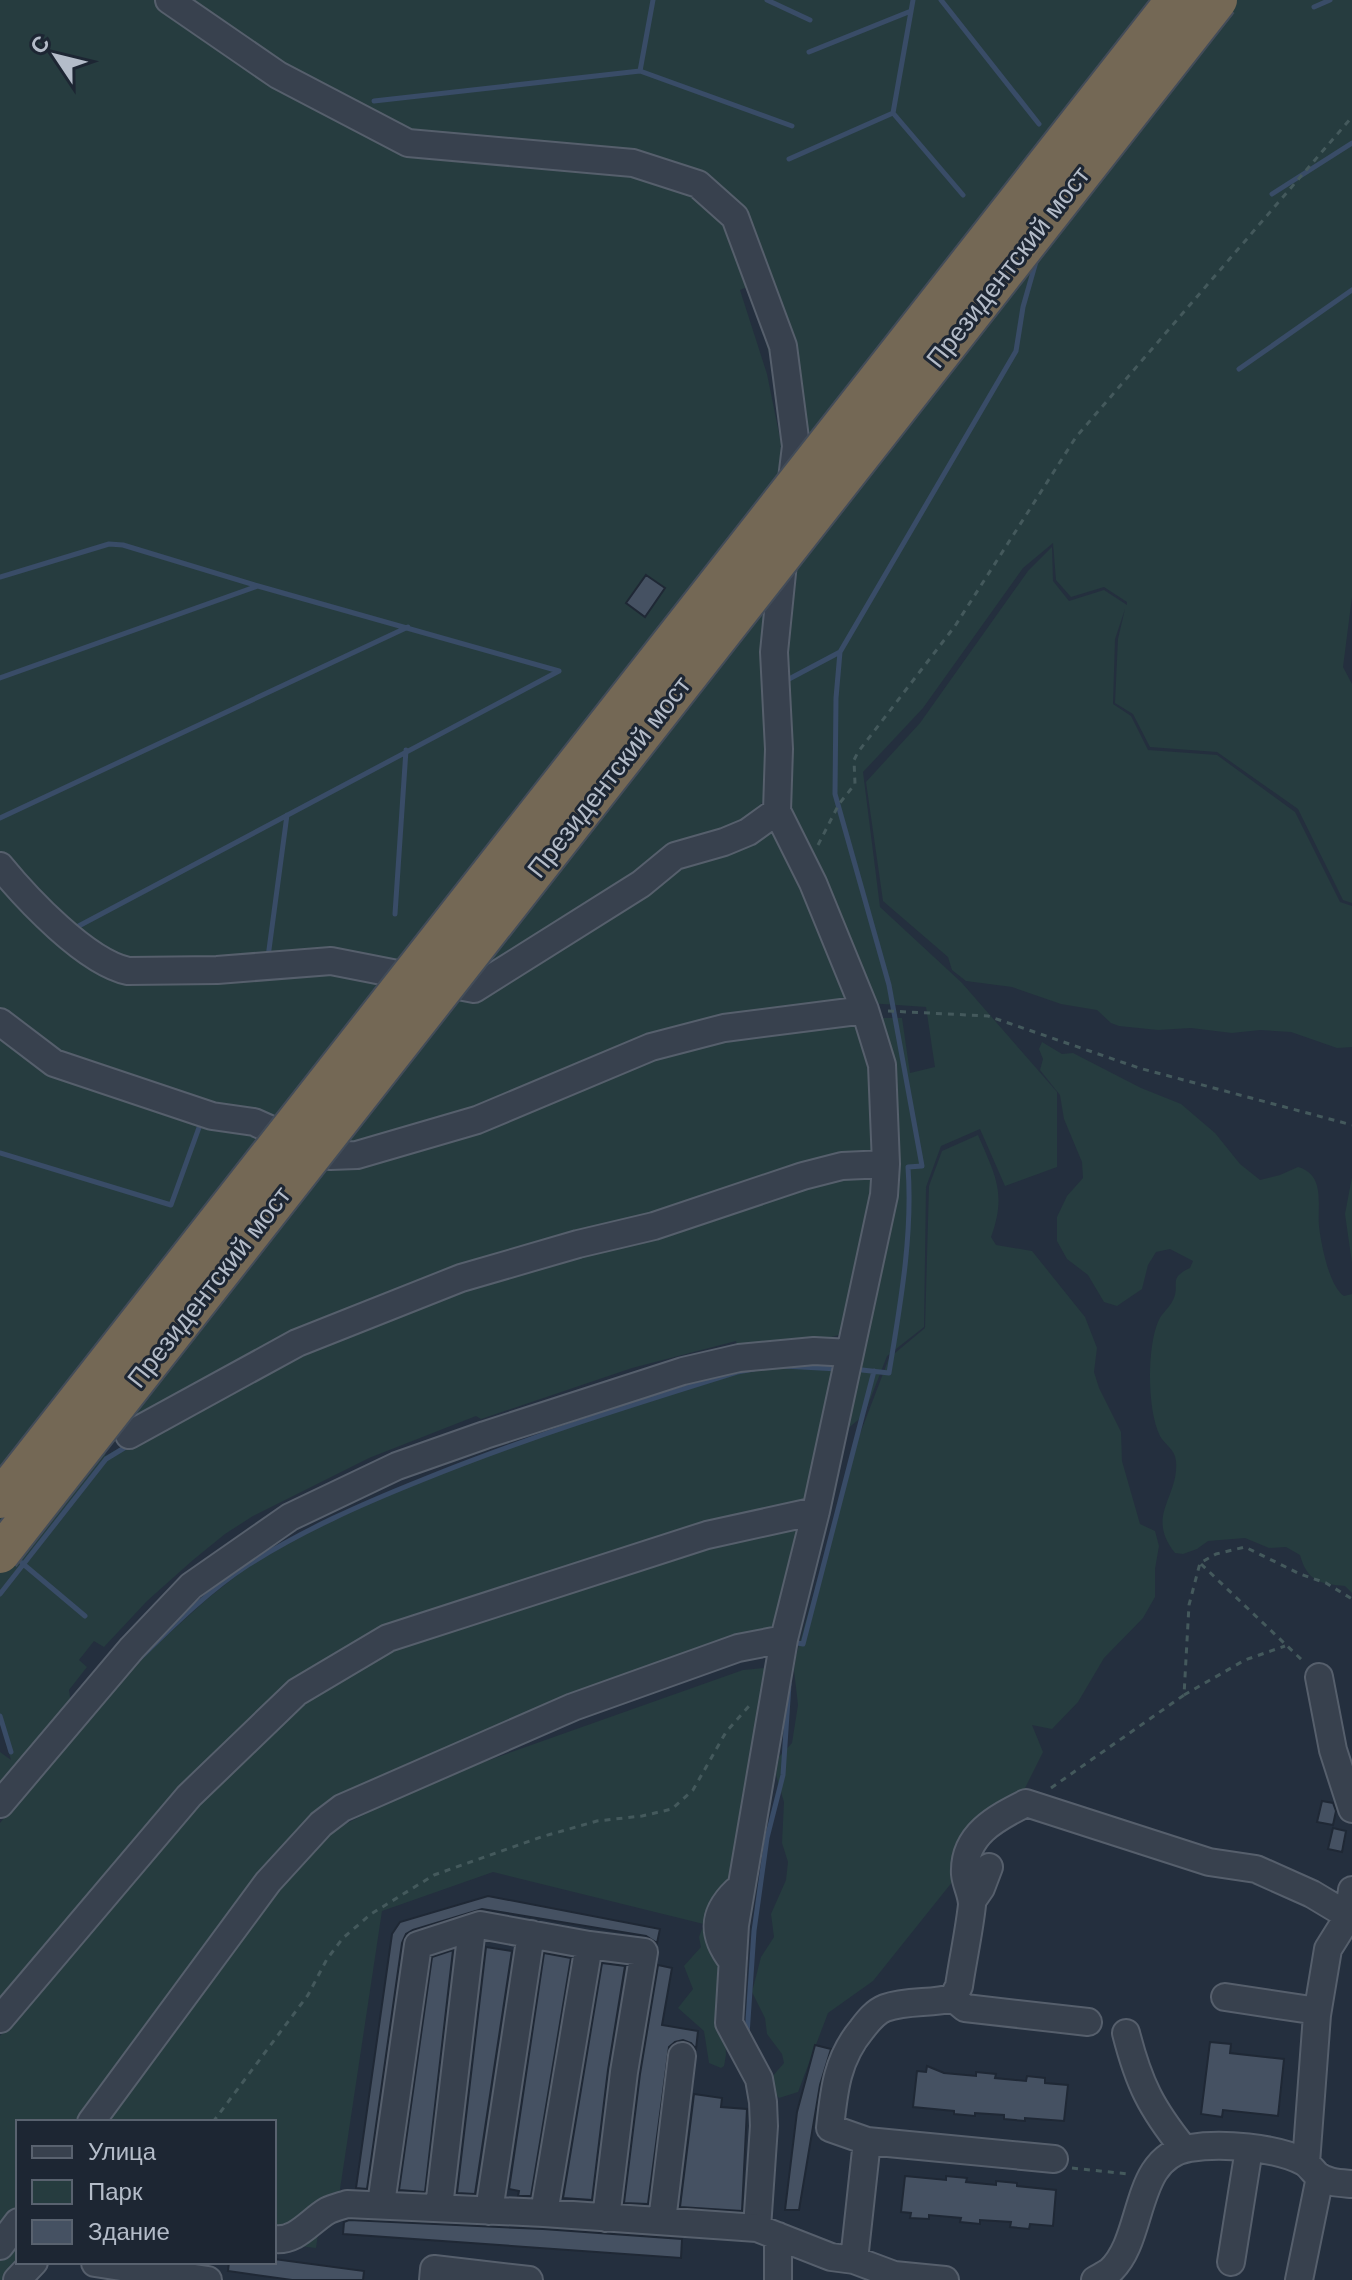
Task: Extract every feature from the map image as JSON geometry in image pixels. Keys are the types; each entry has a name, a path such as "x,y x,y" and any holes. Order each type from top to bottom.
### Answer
{"highway":[{"name":"Президентский мост","path":"0,1499 1175,0"},
{"name":"Президентский мост","path":"0,1554 1218,0"}],"street":[{"path":"169,0 278,75 408,143 633,163 698,184 735,217 783,346 796,446 774,652 779,749 777,811 807,870 865,1010 882,1065 886,1164 884,1195 816,1511 784,1639 735,1925 729,2023 759,2079 763,2102 768,2232 778,2280"},
{"path":"0,866 39,911 116,968 128,971 217,970 331,961 474,989 641,884 675,856 748,832 777,811"},
{"path":"0,1022 54,1063 212,1116 254,1122 330,1156 357,1155 477,1120 651,1047 724,1028 865,1010"},
{"path":"129,1435 297,1343 461,1278 654,1226 803,1176 842,1166 886,1164"},
{"path":"0,1804 132,1648 191,1586 290,1517 397,1466 683,1371 739,1358 814,1351 850,1353"},
{"path":"0,2019 189,1796 297,1692 388,1638 707,1535 816,1511"},
{"path":"92,2120 268,1882 321,1824 342,1808 573,1707 738,1648 784,1639"},
{"path":"1319,1677 1333,1750 1350,1804"},
{"path":"1350,1804 1348,1780 1352,1765"},
{"path":"1058,2163 867,2141 830,2128 835,2078 850,2043 871,2018 884,2009 920,2000 953,1998 959,1986 972,1901 965,1876 967,1856 976,1837 990,1821 1026,1803 1209,1862 1256,1869 1312,1894 1350,1917"},
{"path":"972,1901 989,1867"},
{"path":"1299,2280 1313,2170 1317,2015 1328,1949 1350,1917 1352,1890"},
{"path":"381,2204 418,1945 480,1925 644,1952 624,2072 606,2218"},
{"path":"439,2207 472,1928"},
{"path":"489,2211 531,1934"},
{"path":"544,2213 589,1945"},
{"path":"1225,1997 1311,2010 1317,2015"},
{"path":"953,1998 965,2008 1088,2022"},
{"path":"1126,2033 1135,2070 1156,2114 1184,2149"},
{"path":"662,2221 682,2056"},
{"path":"854,2260 867,2141"},
{"path":"1095,2280 1110,2271 1123,2253 1156,2168 1170,2155 1184,2149 1205,2145 1274,2151 1332,2182 1352,2184"},
{"path":"1231,2262 1249,2149"},
{"path":"276,2239 301,2232 329,2210 347,2204 544,2213 768,2232 831,2257 854,2260 894,2275 945,2280"},
{"path":"0,2246 16,2225"},
{"path":"17,2280 32,2264"},
{"path":"102,2264 208,2280"},
{"path":"433,2280 434,2269 529,2280"}],"path":[{"path":"807,870 827,825 855,784 854,760 858,752 955,626 1076,437 1352,117"},
{"path":"865,1010 988,1016 1139,1068 1352,1125"},
{"path":"1184,1695 1189,1605 1200,1563 1216,1554 1245,1547 1326,1583 1352,1599"},
{"path":"1200,1563 1319,1677"},
{"path":"1026,1803 1069,1778 1184,1695 1245,1660 1286,1646"},
{"path":"214,2120 308,1995 327,1959 343,1938 371,1914 434,1875 541,1837 597,1821 672,1809 693,1790 726,1732 777,1678"},
{"path":"1058,2163 1139,2175"}],"green space":[{"path":"0,0 1352,0 1352,597 1343,667 1352,684 1352,903 1343,900 1298,809 1217,752 1150,747 1133,714 1115,703 1118,639 1125,609 1115,639 1113,704 1131,716 1148,750 1217,755 1295,812 1340,902 1352,906 1352,1047 1337,1048 1291,1032 1260,1030 1232,1033 1191,1028 1158,1030 1119,1026 1097,1010 1061,1004 1012,987 966,981 952,970 948,957 883,901 866,782 920,723 1028,571 1052,547 1053,581 1069,601 1104,590 1127,605 1104,587 1071,597 1056,580 1053,543 1023,568 923,708 863,772 880,907 962,983 1057,1092 1057,1167 1005,1186 980,1129 941,1146 926,1187 924,1327 887,1356 864,1415 840,1435 890,1223 872,1018 902,1018 910,1073 935,1067 926,1007 868,1003 785,813 783,659 789,439 777,380 749,286 740,290 767,374 781,443 766,662 771,772 766,797 751,818 648,868 471,980 116,961 44,904 0,853"},
{"path":"779,829 853,1003 549,1084 349,1147 215,1108 60,1055 0,1013 0,878 104,973 339,971 471,999 491,994 647,894 680,866 727,854"},
{"path":"849,1015 851,1020 858,1020 873,1066 880,1147 874,1156 821,1166 665,1216 522,1253 434,1281 290,1337 109,1440 105,1456 297,1349 397,1308 495,1275 662,1231 824,1177 869,1170 881,1180 848,1332 819,1341 738,1349 736,1341 632,1368 481,1419 476,1416 369,1458 253,1516 193,1560 147,1601 104,1647 94,1641 79,1660 87,1667 69,1690 72,1711 3,1798 0,1795 0,1752 11,1760 0,1723 0,1030 67,1074 215,1125 258,1133 311,1161 332,1166 371,1160 486,1127 656,1056 713,1039 783,1028 783,1024"},
{"path":"1042,1042 1062,1054 1073,1053 1141,1088 1181,1104 1215,1133 1240,1164 1260,1180 1298,1167 1313,1177 1318,1192 1319,1226 1330,1274 1344,1296 1352,1294 1352,1593 1345,1586 1316,1580 1306,1571 1300,1555 1286,1547 1269,1548 1245,1538 1208,1541 1183,1554 1175,1553 1167,1540 1163,1517 1176,1474 1176,1461 1156,1425 1150,1363 1154,1333 1175,1296 1176,1279 1190,1268 1193,1261 1170,1249 1156,1252 1148,1265 1142,1289 1117,1306 1104,1302 1088,1275 1067,1259 1057,1241 1057,1217 1067,1196 1083,1178 1082,1162 1064,1119 1060,1095 1040,1070 1043,1059 1039,1049"},
{"path":"978,1135 997,1184 998,1208 991,1237 996,1245 1032,1251 1085,1317 1097,1348 1094,1372 1121,1432 1122,1461 1140,1524 1155,1531 1159,1546 1155,1597 1143,1618 1104,1658 1078,1702 1052,1729 1032,1725 1043,1752 1021,1796 873,1981 828,2013 798,2092 779,2098 774,2092 771,2078 784,2063 782,2054 767,2034 765,2018 752,1992 761,1957 774,1937 771,1914 786,1880 788,1862 782,1843 784,1802 776,1775 779,1757 792,1743 798,1705 794,1670 796,1656 855,1447 889,1358 925,1328 929,1186 942,1151"},
{"path":"1352,1177 1352,1263 1345,1214"},
{"path":"771,1368 838,1370 806,1504 320,1669 0,2013 0,1823 141,1659 207,1599 246,1568 289,1541 452,1469 546,1434 678,1392 738,1374"},
{"path":"790,1524 799,1530 773,1632 353,1795 84,2120 16,2120 16,2212 0,2234 0,2036 184,1818 295,1705 402,1644 613,1575"},
{"path":"765,1668 732,1931 493,1872 382,1911 339,2196 322,2206 316,2248 276,2243 276,2120 102,2120 262,1904 328,1833 389,1802 478,1764 743,1670"},
{"path":"702,1929 712,1935 723,1979 726,2055 721,2068 709,2063 704,2031 678,2008 693,1989 684,1966 701,1947 699,1937"},
{"path":"16,2237 16,2264 19,2264 27,2280 0,2280 0,2258"}],"building":[{"path":"646,575 665,588 645,617 626,603"},
{"path":"1322,1801 1333,1803 1336,1811 1333,1825 1317,1822"},
{"path":"1333,1828 1346,1831 1342,1852 1328,1849"},
{"path":"488,1896 660,1929 657,1943 646,1936 482,1909 406,1934 402,1943 367,2189 356,2188 392,1934 400,1922"},
{"path":"486,1947 512,1951 475,2194 457,2193"},
{"path":"453,1950 425,2192 399,2190 432,1957"},
{"path":"544,1953 571,1958 531,2196 518,2196 519,2191 509,2189"},
{"path":"602,1963 625,1966 592,2200 563,2198"},
{"path":"658,1965 672,1968 662,2025 698,2031 696,2049 683,2040 669,2047 648,2204 624,2203 640,2074"},
{"path":"1210,2042 1231,2044 1230,2053 1284,2059 1278,2116 1223,2110 1222,2117 1201,2114"},
{"path":"815,2045 831,2049 820,2085 799,2210 785,2210 797,2112"},
{"path":"927,2066 944,2073 976,2076 976,2072 996,2074 995,2078 1026,2081 1027,2076 1045,2078 1045,2083 1068,2085 1064,2121 1025,2118 1025,2121 1004,2119 1004,2115 975,2113 975,2116 913,2107 917,2071 926,2072"},
{"path":"694,2094 722,2098 721,2107 747,2109 742,2211 680,2207"},
{"path":"905,2176 946,2180 946,2176 967,2178 966,2182 996,2185 996,2181 1056,2190 1053,2226 1030,2224 1029,2229 1010,2227 1011,2222 980,2220 980,2224 960,2222 961,2218 929,2215 929,2219 910,2218 911,2213 901,2212"},
{"path":"344,2222 682,2239 681,2258 343,2234"},
{"path":"276,2259 364,2271 363,2280 292,2280 228,2271 229,2264 276,2264"}],"waterway":[{"path":"640,71 653,0"},
{"path":"767,0 810,20"},
{"path":"893,113 913,0"},
{"path":"941,0 1039,124"},
{"path":"1314,7 1330,0"},
{"path":"809,52 911,11"},
{"path":"374,101 640,71 792,126"},
{"path":"893,113 963,195"},
{"path":"789,159 893,113"},
{"path":"1272,194 1352,143"},
{"path":"862,1370 889,1373 907,1244 908,1167 922,1166 889,985 835,794 840,652 1016,351 1023,307 1037,258"},
{"path":"1239,369 1352,290"},
{"path":"0,577 109,544 123,545 559,671"},
{"path":"0,678 258,586"},
{"path":"0,818 408,627"},
{"path":"789,679 840,652"},
{"path":"73,929 559,671"},
{"path":"395,914 406,750"},
{"path":"268,957 287,815"},
{"path":"0,1153 171,1205 201,1122"},
{"path":"784,1366 838,1369"},
{"path":"138,1660 233,1575 333,1518 539,1436 697,1384 754,1369"},
{"path":"792,1642 803,1644 874,1371"},
{"path":"0,1594 106,1459 129,1445"},
{"path":"22,1563 85,1616"},
{"path":"747,2035 754,1931 767,1838 783,1775 789,1684"},
{"path":"0,1716 11,1752"}]}
